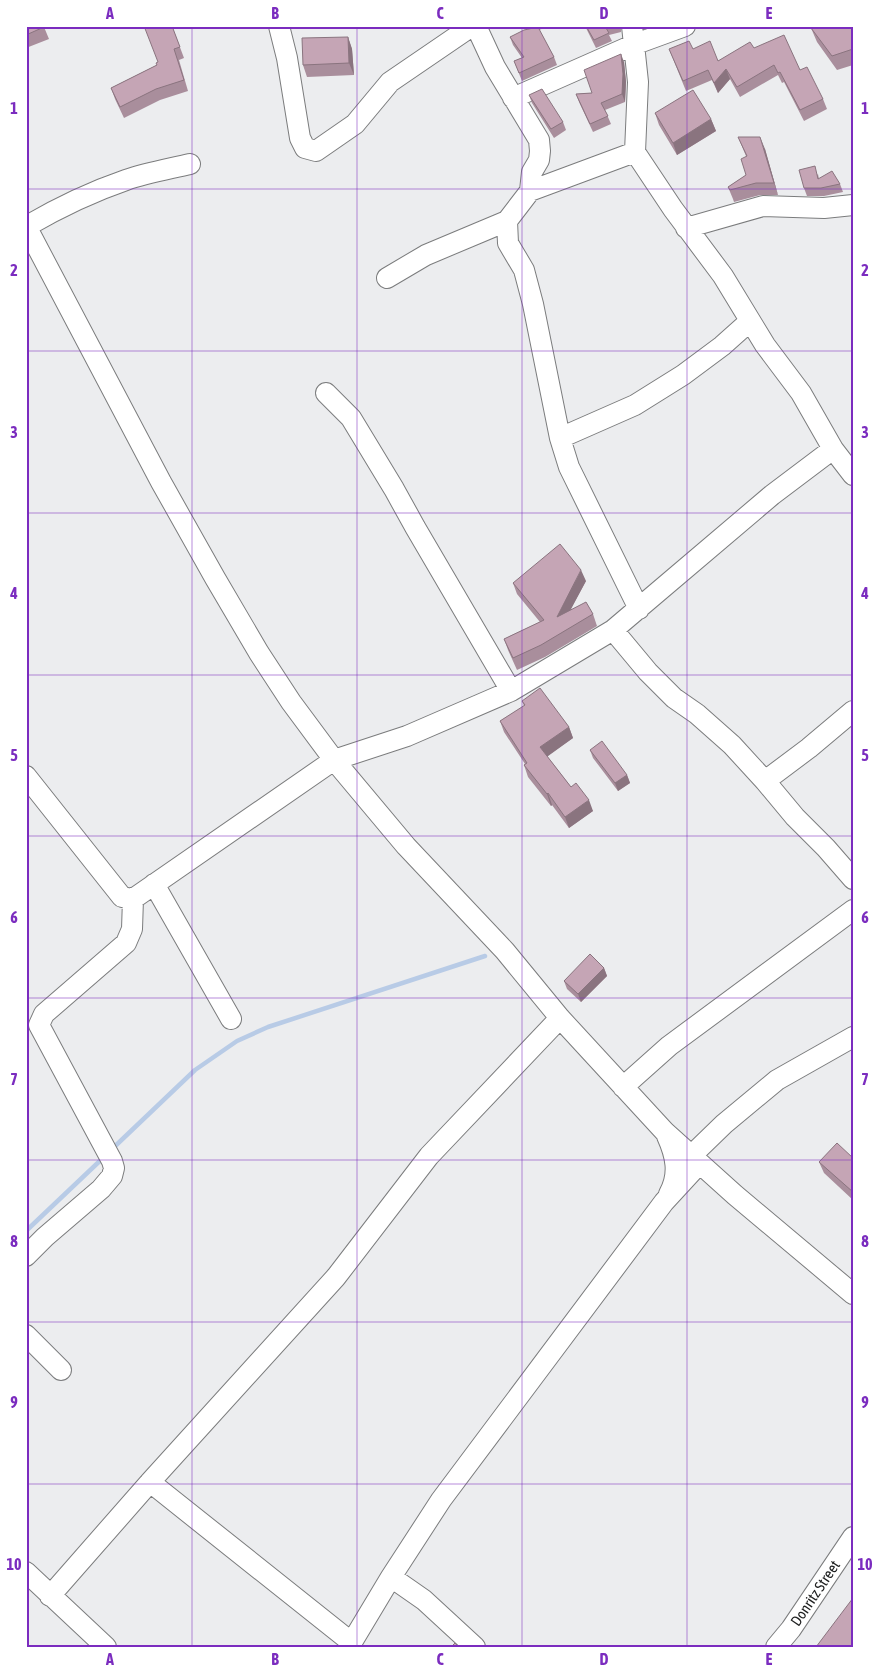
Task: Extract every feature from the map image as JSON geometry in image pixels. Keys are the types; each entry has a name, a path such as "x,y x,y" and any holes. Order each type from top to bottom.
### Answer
{"street":[{"path":"279,26 287,58 300,138 305,148 316,150 355,124 390,82 474,26 513,98 539,140 539,160 532,172 530,191 507,221 426,255 387,278"},
{"path":"513,98 633,36 686,26"},
{"path":"633,36 638,82 635,152 686,228 723,276 765,345 801,393 833,449 853,475"},
{"path":"530,191 635,152"},
{"path":"190,164 127,179 52,212 26,226 161,482 259,653 291,702 334,760 406,846 505,950 560,1018 623,1087 665,1132 695,1160 853,1294"},
{"path":"686,228 763,206 824,208 853,205"},
{"path":"507,221 508,243 524,270 534,304 560,438 569,467 639,609"},
{"path":"560,438 635,405 722,346 750,321"},
{"path":"326,393 351,418 511,691"},
{"path":"26,776 122,897 133,899 334,760 407,736 511,691 613,630 772,495 833,449"},
{"path":"613,630 648,672 674,698 697,714 732,745 853,880"},
{"path":"765,781 809,748 853,711"},
{"path":"154,884 231,1019"},
{"path":"26,1256 45,1236 102,1190 112,1176 114,1168 108,1154 39,1025 44,1014 126,943 132,929 133,899"},
{"path":"623,1087 669,1046 853,910"},
{"path":"50,1596 150,1482 336,1277 429,1156 560,1018"},
{"path":"150,1482 350,1644 441,1500 695,1160 724,1124 777,1080 853,1037"},
{"path":"664,1202 673,1187 676,1176 676,1163 665,1132"},
{"path":"26,1335 61,1370"},
{"name":"Donritz Street","path":"776,1647 791,1629 853,1537"},
{"path":"26,1572 106,1647"},
{"path":"391,1577 424,1600 475,1647"}],"building":[{"path":"26,26 44,26 44,27 26,35"},
{"path":"144,26 172,26 180,47 174,49 184,80 156,89 120,107 111,88 157,65 156,63 158,62"},
{"path":"586,26 610,26 606,28 609,33 594,40"},
{"path":"853,26 853,49 832,56 811,28"},
{"path":"538,27 554,57 519,73 514,61 524,57 510,37 524,30"},
{"path":"784,35 800,70 807,67 823,99 800,110 780,72 778,73 774,65 737,87 726,69 714,83 708,70 683,81 669,49 689,41 693,49 710,41 718,61 750,42 754,48"},
{"path":"348,37 349,63 303,65 302,38"},
{"path":"621,54 622,94 601,103 608,116 590,124 576,94 592,93 584,70"},
{"path":"542,89 563,122 551,129 529,95"},
{"path":"693,90 711,119 673,143 655,113"},
{"path":"738,137 760,137 774,183 756,183 730,190 728,187 746,175 741,159 747,156"},
{"path":"815,166 818,179 832,171 840,184 821,188 804,188 799,170"},
{"path":"560,544 581,570 557,617 586,602 593,614 541,645 513,658 504,639 544,620 513,583"},
{"path":"540,688 569,727 540,747 571,787 576,783 589,800 565,817 548,793 524,765 527,763 500,721 525,705 522,701"},
{"path":"602,741 627,775 615,783 590,750"},
{"path":"590,954 604,968 578,994 564,981"},
{"path":"837,1143 853,1158 853,1192 819,1162"},
{"path":"853,1598 853,1647 816,1647"},
{"path":"455,1643 459,1647 451,1647"}],"waterway":[{"path":"111,1150 195,1070 237,1041 268,1027 485,956"},
{"path":"26,1231 104,1157"}]}
